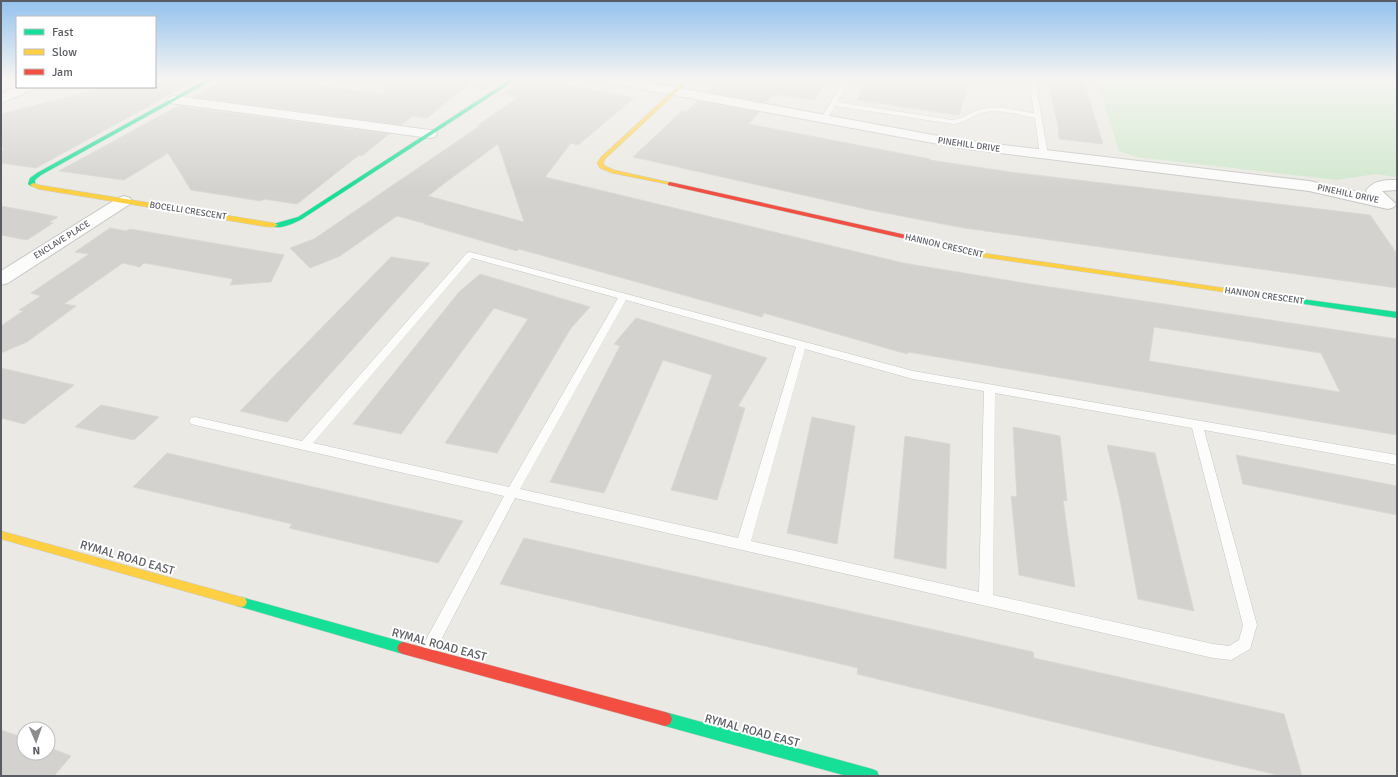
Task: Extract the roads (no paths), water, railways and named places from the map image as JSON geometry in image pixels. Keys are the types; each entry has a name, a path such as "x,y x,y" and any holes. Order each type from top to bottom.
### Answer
{"street":[{"name":"BOCELLI CRESCENT","path":"147,115 39,174 32,179 31,182 33,186 268,225 285,224 300,218 459,115"},
{"path":"289,115 430,134"},
{"name":"HANNON CRESCENT","path":"650,115 603,158 600,163 602,167 612,171 949,246 982,255 1397,315"},
{"name":"PINEHILL DRIVE","path":"799,115 960,144 1309,186 1394,206"},
{"name":"PINEHILL DRIVE","path":"1309,186 1397,185"},
{"path":"1379,186 1374,191 1376,195 1394,206"},
{"name":"ENCLAVE PLACE","path":"1,279 124,201"},
{"name":"RYMAL ROAD EAST","path":"1,535 426,654 872,776"}],"lane":[{"path":"824,120 827,115"},
{"path":"908,115 953,122 963,121 973,115"},
{"path":"1031,115 1037,116 1044,155"},
{"path":"304,446 470,255 912,375 1397,460"},
{"path":"426,654 512,494 623,297"},
{"path":"743,545 801,346"},
{"path":"986,600 990,388"},
{"path":"196,421 512,494 1213,651 1231,653 1245,644 1250,625 1196,425"}]}
